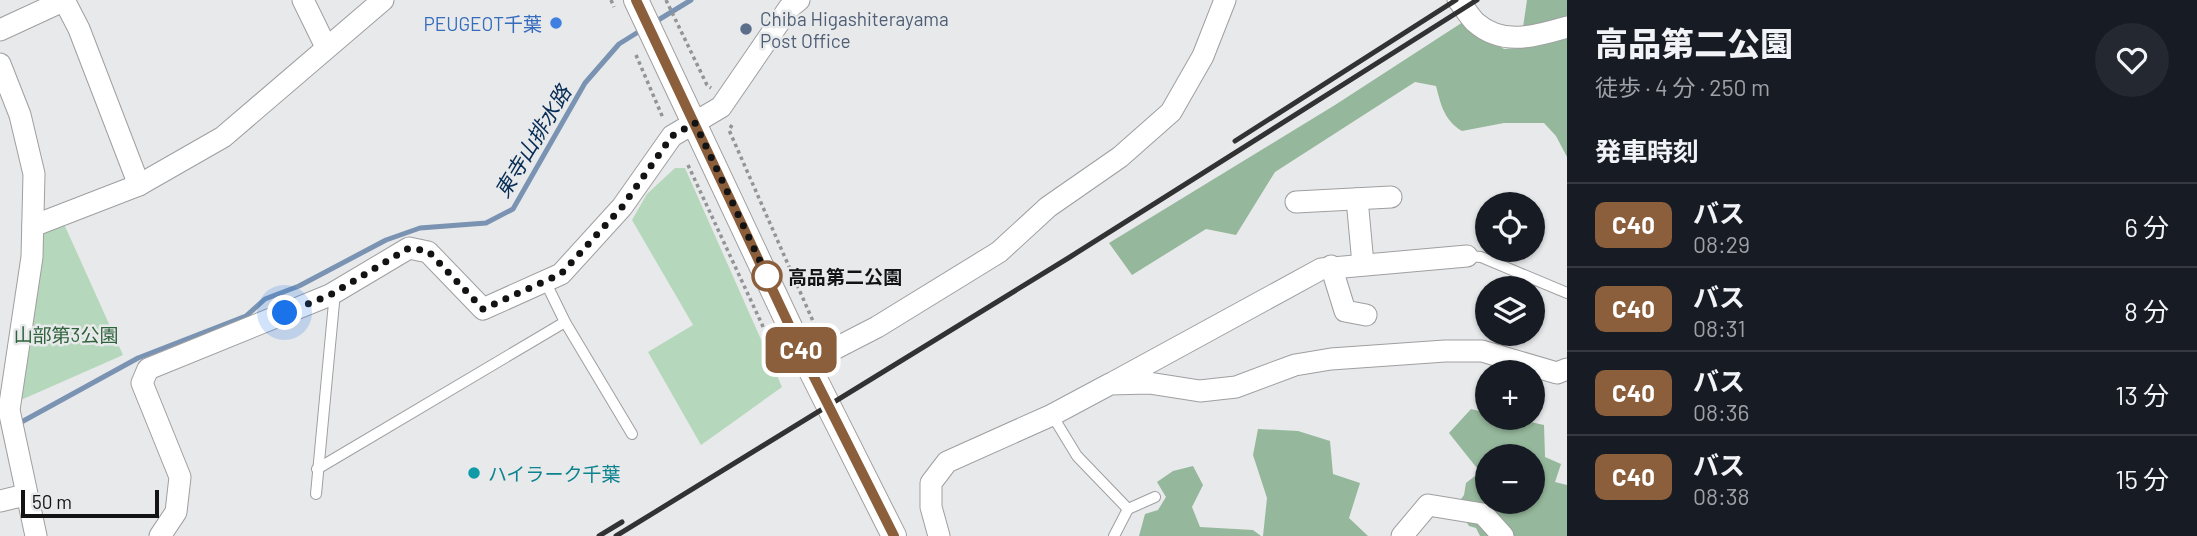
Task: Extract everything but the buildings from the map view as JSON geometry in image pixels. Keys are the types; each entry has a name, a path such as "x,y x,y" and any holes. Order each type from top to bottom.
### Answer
{"street":[{"path":"0,30 64,0 79,29 139,185"},
{"path":"303,0 326,47"},
{"path":"33,226 139,185 223,137 383,0"},
{"path":"160,536 176,512 180,477 142,383 148,369 335,292 409,248 428,251 483,309 561,274 622,207 672,136 721,107 789,8 799,0"},
{"path":"807,363 877,327 999,252 1048,207 1130,148 1171,112 1203,56 1225,0"},
{"path":"1458,0 1472,20 1497,35 1528,39 1567,27"},
{"path":"631,6 644,44 695,123 807,363 894,536"},
{"path":"0,64 13,96 30,151 34,174 33,226 8,420 36,536"},
{"path":"1296,202 1391,197"},
{"path":"1357,199 1363,264"},
{"path":"939,536 931,507 931,483 937,472 960,455 1052,415 1331,266 1467,256"},
{"path":"1331,266 1345,311 1366,315"},
{"path":"1110,384 1149,383 1200,391 1236,387 1295,365 1331,359 1445,351 1482,351 1556,373 1567,369"},
{"path":"0,501 25,495"},
{"path":"1402,536 1428,505 1483,514 1503,536"}],"lane":[{"path":"1467,256 1481,257 1567,293"},
{"path":"545,281 565,322 632,434"},
{"path":"316,494 335,292"},
{"path":"317,469 565,322"},
{"path":"1052,415 1077,456 1128,509"},
{"path":"1114,536 1128,509 1155,497"}],"path":[{"path":"611,0 631,6"},
{"path":"666,0 707,85 715,90"},
{"path":"644,44 664,120"},
{"path":"732,124 729,130 807,363"},
{"path":"688,164 807,363"}],"green space":[{"path":"1527,0 1567,0 1567,157 1556,136 1544,123 1504,123 1462,131 1447,117 1436,86 1415,82 1275,172 1236,235 1206,229 1132,275 1109,243 1335,105 1463,22 1504,49 1520,48"},
{"path":"675,168 685,168 782,387 701,445 648,352 693,325 632,220 647,194"},
{"name":"山部第3公園","path":"64,224 123,355 14,403 39,234"},
{"path":"1471,409 1475,410 1475,430 1544,430 1545,444 1475,444 1475,466 1449,433"},
{"path":"1258,429 1298,431 1330,441 1333,474 1360,483 1349,518 1368,536 1263,536 1267,498 1253,455"},
{"path":"1545,457 1561,464 1555,482 1567,485 1567,536 1480,536 1476,528 1469,526 1456,506 1464,495 1466,483 1475,476 1475,514 1545,514"},
{"path":"1193,466 1203,485 1192,507 1200,527 1253,530 1261,536 1139,536 1145,514 1158,510 1166,497 1157,482 1173,471"}],"waterway":[{"name":"東寺山排水路","path":"655,22 691,0"},
{"name":"東寺山排水路","path":"16,425 138,358 246,316 265,299 299,286 386,240 420,228 486,223 513,209 585,83 619,44 643,29"}],"railway":[{"path":"1235,141 1456,0"},
{"path":"616,536 1070,257 1477,0"},
{"path":"599,536 622,522"}],"bus line":[{"name":"C40","path":"636,0 807,363 894,536"}],"place":[{"name":"PEUGEOT千葉","path":"556,23"},
{"name":"Chiba Higashiterayama Post Office","path":"746,29"},
{"name":"高品第二公園","path":"767,276"},
{"name":"ハイラーク千葉","path":"474,473"}],"route":[{"path":"285,313 330,295 409,248 428,251 483,309 561,274 622,207 672,136 695,123 767,276"}]}
